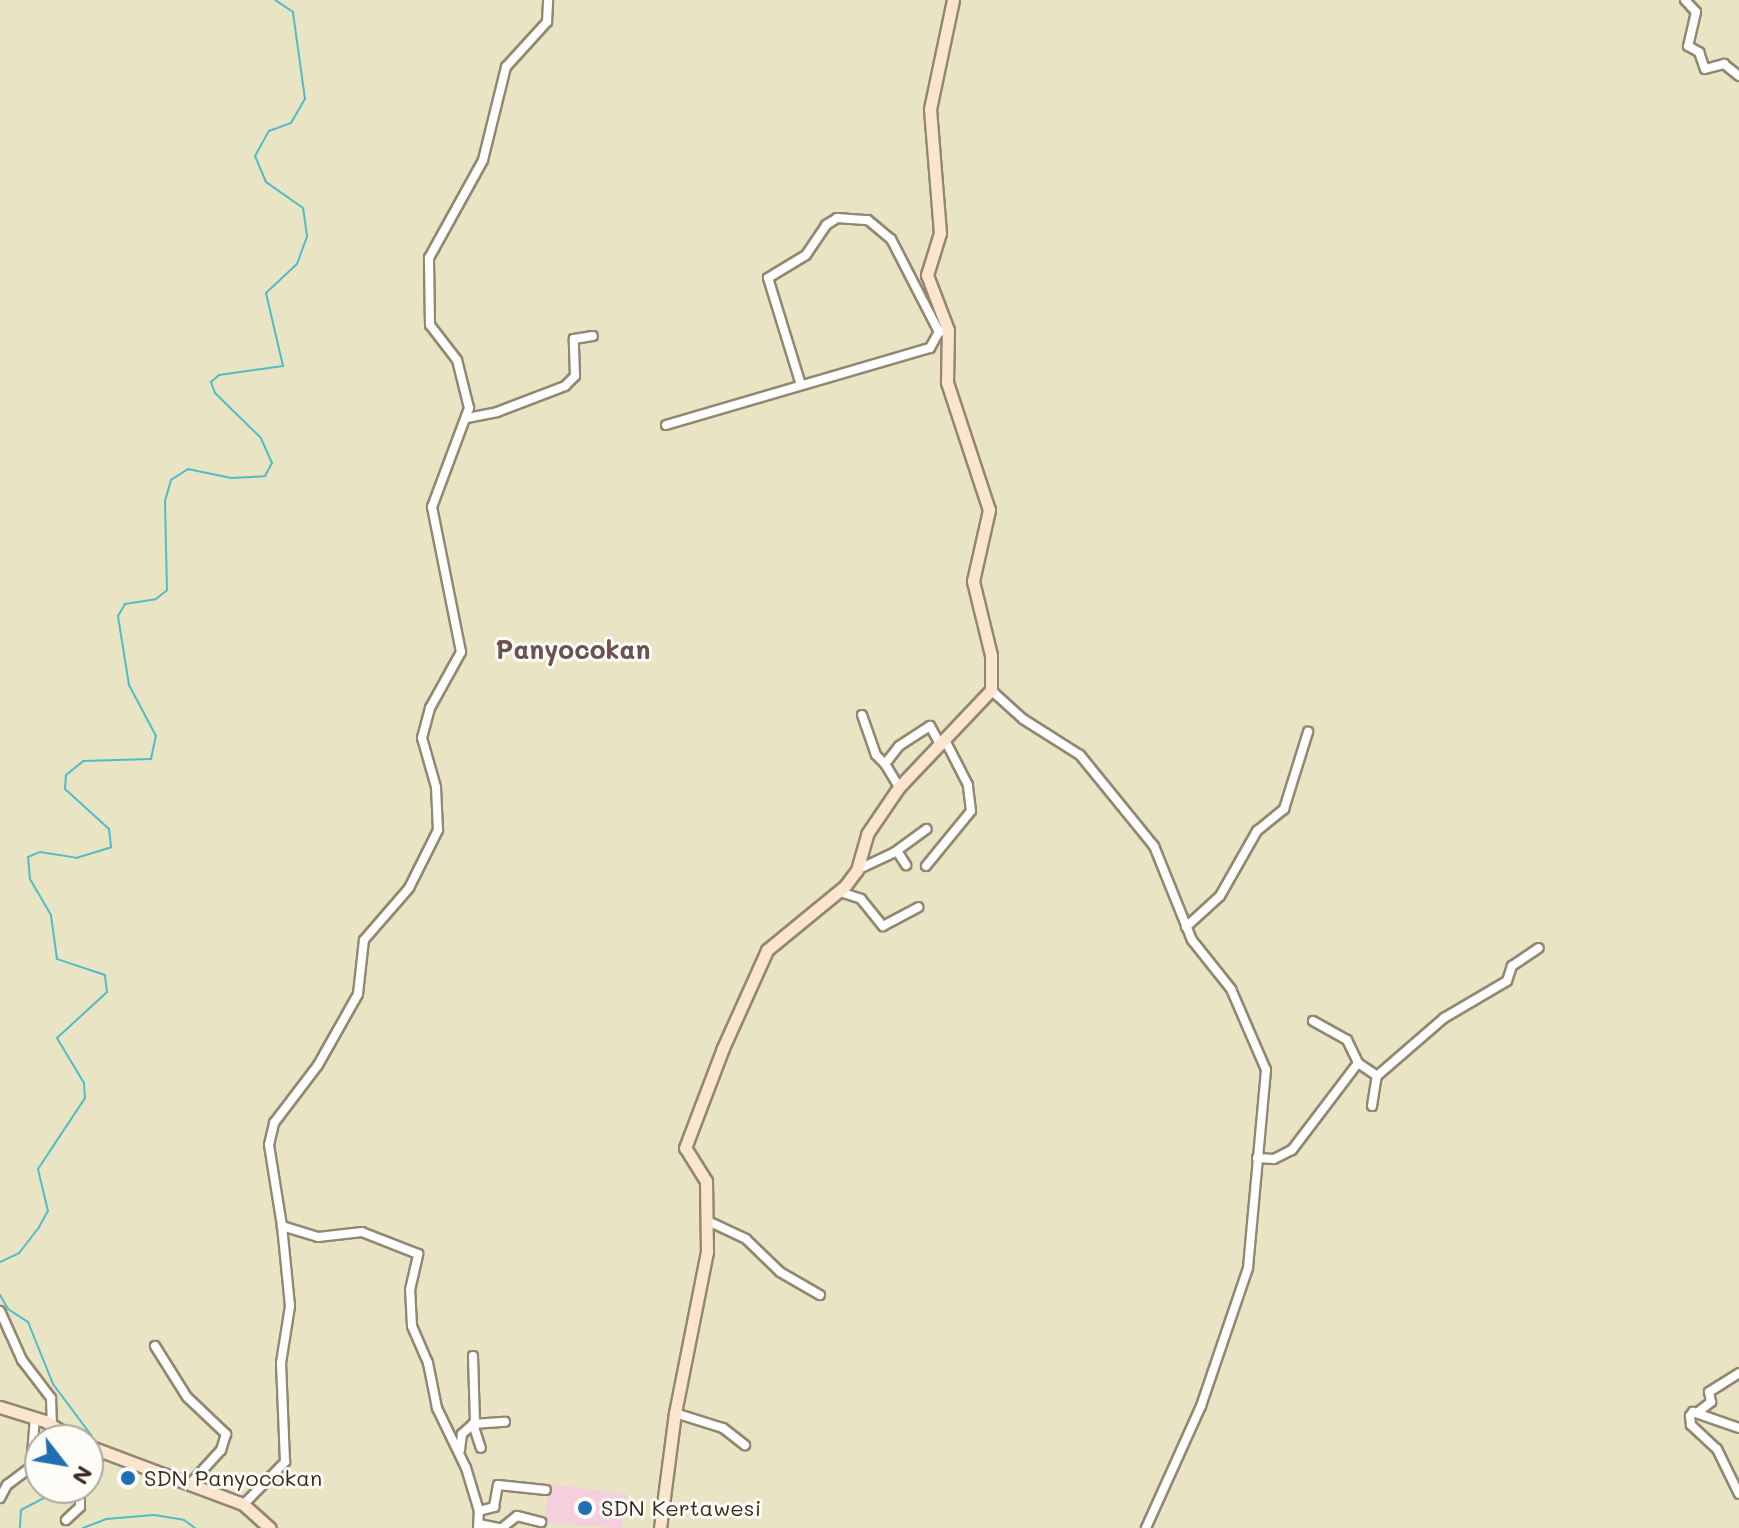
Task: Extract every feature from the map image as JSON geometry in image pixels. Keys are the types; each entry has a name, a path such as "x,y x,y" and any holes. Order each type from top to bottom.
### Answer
{"street":[{"path":"244,1504 285,1462 281,1363 290,1306 271,1128 333,1039 364,976 364,940 409,888 438,830 436,787 422,738 430,708 461,652 432,507 467,418 465,379 430,325 429,258 483,160 506,67 547,22 548,0"},
{"path":"660,1528 675,1413 703,1279 708,1221 704,1175 685,1148 723,1048 767,950 840,892 857,870 867,834 899,787 944,744 991,690 991,655 973,581 989,510 947,382 944,331 927,275 940,233 930,109 953,0"},
{"path":"1685,0 1696,12 1688,47 1699,52 1705,69 1724,64 1739,76"},
{"path":"801,385 768,278 806,255 826,225 837,218 868,220 891,239 944,331"},
{"path":"666,425 930,348 944,331"},
{"path":"467,418 565,386 575,376 574,339 593,336"},
{"path":"991,690 1023,719 1080,755 1130,815 1166,866 1186,927 1231,989 1266,1070 1248,1268 1201,1406 1146,1528"},
{"path":"862,715 876,755 899,787"},
{"path":"885,764 928,726 944,744 968,785 971,811 926,866"},
{"path":"1186,927 1220,896 1257,831 1284,809 1308,732"},
{"path":"857,870 897,851 927,829"},
{"path":"897,851 906,865"},
{"path":"840,892 861,899 883,926 918,907"},
{"path":"1372,1106 1377,1076 1444,1018 1507,981 1512,966 1539,948"},
{"path":"1313,1021 1347,1040 1358,1063 1377,1076"},
{"path":"1257,1158 1274,1159 1292,1150 1358,1063"},
{"path":"708,1221 746,1239 780,1272 820,1295"},
{"path":"282,1226 318,1237 362,1232 418,1254 410,1290 412,1326 428,1363 437,1408 460,1451 479,1511 478,1526 500,1528 514,1517 541,1522"},
{"path":"0,1311 22,1360 51,1398 52,1424"},
{"path":"155,1346 187,1397 226,1434 221,1450 191,1483"},
{"path":"473,1356 474,1424 481,1448"},
{"path":"1697,1413 1710,1402 1709,1392 1739,1373"},
{"path":"0,1407 50,1424"},
{"path":"675,1413 723,1428 745,1445"},
{"path":"1739,1428 1697,1413 1691,1414 1691,1424 1713,1443 1739,1494"},
{"path":"0,1498 7,1485 31,1467 35,1417"},
{"path":"460,1451 462,1434 474,1424 505,1422"},
{"path":"104,1451 244,1504 270,1528"},
{"path":"479,1511 494,1507 498,1485 546,1490"},
{"path":"66,1520 79,1509 79,1504"}],"shaded area":[{"name":"SDN Kertawesi","path":"550,1484 626,1494 621,1528 544,1523"}],"waterway":[{"path":"0,1262 19,1253 48,1211 38,1169 85,1098 84,1083 57,1038 107,992 105,975 57,959 51,915 30,879 28,857 40,852 76,858 111,847 109,829 65,789 66,775 83,761 151,759 156,736 129,685 118,616 125,604 156,599 167,590 165,501 171,480 188,469 231,478 265,476 272,463 261,438 215,393 211,382 219,375 283,366 266,293 297,264 307,236 303,208 266,182 255,156 269,131 291,123 305,99 293,12 275,0"},
{"path":"0,1295 8,1309 28,1322 53,1384 83,1424"},
{"path":"20,1528 21,1510 32,1504"},
{"path":"83,1528 106,1519 154,1515 184,1520 195,1528"}],"place":[{"name":"SDN Panyocokan","path":"128,1478"},
{"name":"SDN Kertawesi","path":"585,1508"}],"district":[{"name":"Panyocokan","path":"573,650"}]}
